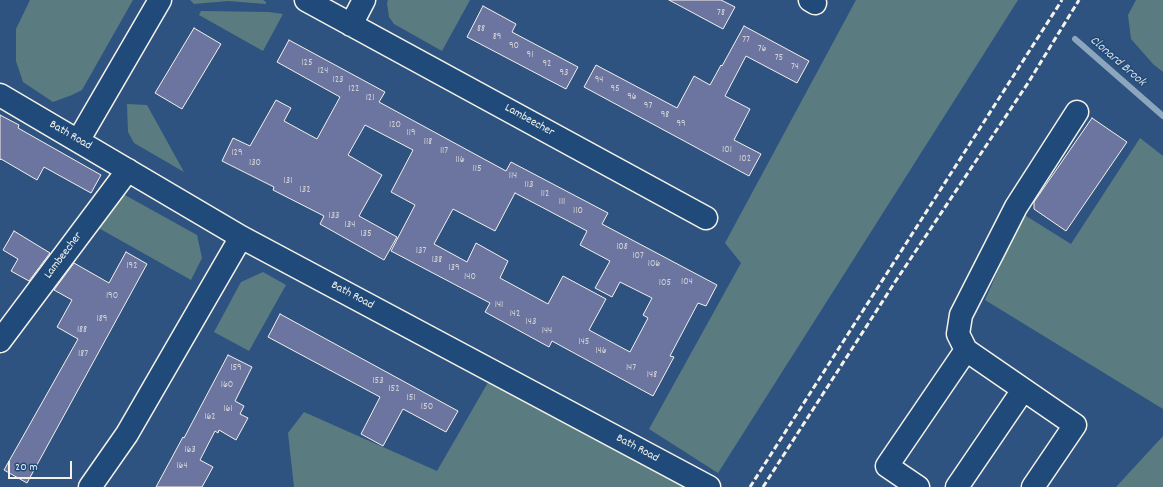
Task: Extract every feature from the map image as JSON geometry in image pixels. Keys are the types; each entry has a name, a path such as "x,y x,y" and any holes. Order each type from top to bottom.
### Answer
{"street":[{"path":"78,141 160,0"},
{"name":"Lambeecher","path":"306,0 706,218"},
{"path":"351,25 364,0"},
{"name":"Bath Road","path":"0,95 241,236 709,487"},
{"path":"1033,487 1075,425 966,350 958,334 961,316 1016,207 1076,112"},
{"name":"Lambeecher","path":"0,341 128,170"},
{"path":"90,487 127,434 241,236"},
{"path":"918,487 887,466 966,350"},
{"path":"957,487 1023,390"}],"green space":[{"path":"30,0 133,0 82,90 53,102 23,82 16,61 16,29"},
{"path":"190,0 263,0 266,4 228,1 194,4"},
{"path":"388,0 470,0 442,51 394,24 389,17"},
{"path":"856,0 1018,0 718,473 649,429 741,263 725,243"},
{"path":"1136,0 1163,0 1163,72 1153,64 1131,39 1128,15"},
{"path":"201,11 269,12 283,14 263,51 199,15"},
{"path":"127,104 147,105 184,172 134,143 128,132"},
{"path":"1140,138 1163,156 1163,409 985,300 1023,214 1071,244"},
{"path":"123,194 197,235 202,258 191,280 95,226"},
{"path":"263,272 286,285 249,351 214,332 241,282"},
{"path":"494,372 711,487 294,487 288,433 304,412 437,471"},
{"path":"1163,436 1163,487 1116,487"}],"building":[{"path":"669,0 721,0 735,7 723,29"},
{"path":"483,6 516,24 512,32 578,67 566,89 467,37"},
{"path":"744,26 809,61 797,83 746,56 725,96 750,109 734,140 761,154 749,176 584,87 596,65 677,108 694,76 710,85"},
{"path":"194,28 221,44 182,109 155,93"},
{"path":"289,40 385,92 379,102 506,171 511,162 608,213 602,224 717,285 706,306 698,303 670,356 674,357 653,396 552,341 549,347 485,312 490,303 391,251 415,205 391,192 413,150 365,125 348,155 382,175 359,216 397,237 384,260 320,224 324,216 273,190 274,187 222,161 233,138 250,146 276,100 291,108 284,121 317,139 340,97 277,62","holes":["515,193 587,231 580,245 610,261 595,288 612,297 620,282 652,298 643,315 648,318 630,352 589,330 606,299 563,276 548,304 500,278 508,261 476,243 467,262 434,244 453,209 495,231"]},
{"path":"0,115 19,125 18,128 101,175 91,193 44,167 37,180 1,159 0,160"},
{"path":"1092,118 1127,142 1066,231 1034,209 1034,202"},
{"path":"14,231 50,253 29,281 11,271 18,259 3,250"},
{"path":"126,252 147,264 27,483 4,470 78,339 57,327 72,300 54,290 74,263 109,283"},
{"path":"280,314 458,411 446,432 403,409 383,446 361,434 380,397 268,337"},
{"path":"228,355 252,367 235,401 244,406 240,414 248,418 236,440 219,430 218,433 215,431 200,460 213,467 202,487 156,487 183,437 184,438"}],"waterway":[{"name":"Clonard Brook","path":"1075,39 1163,116"}],"railway":[{"path":"750,487 1062,0"},
{"path":"763,487 895,282 1028,83 1079,0"}]}
